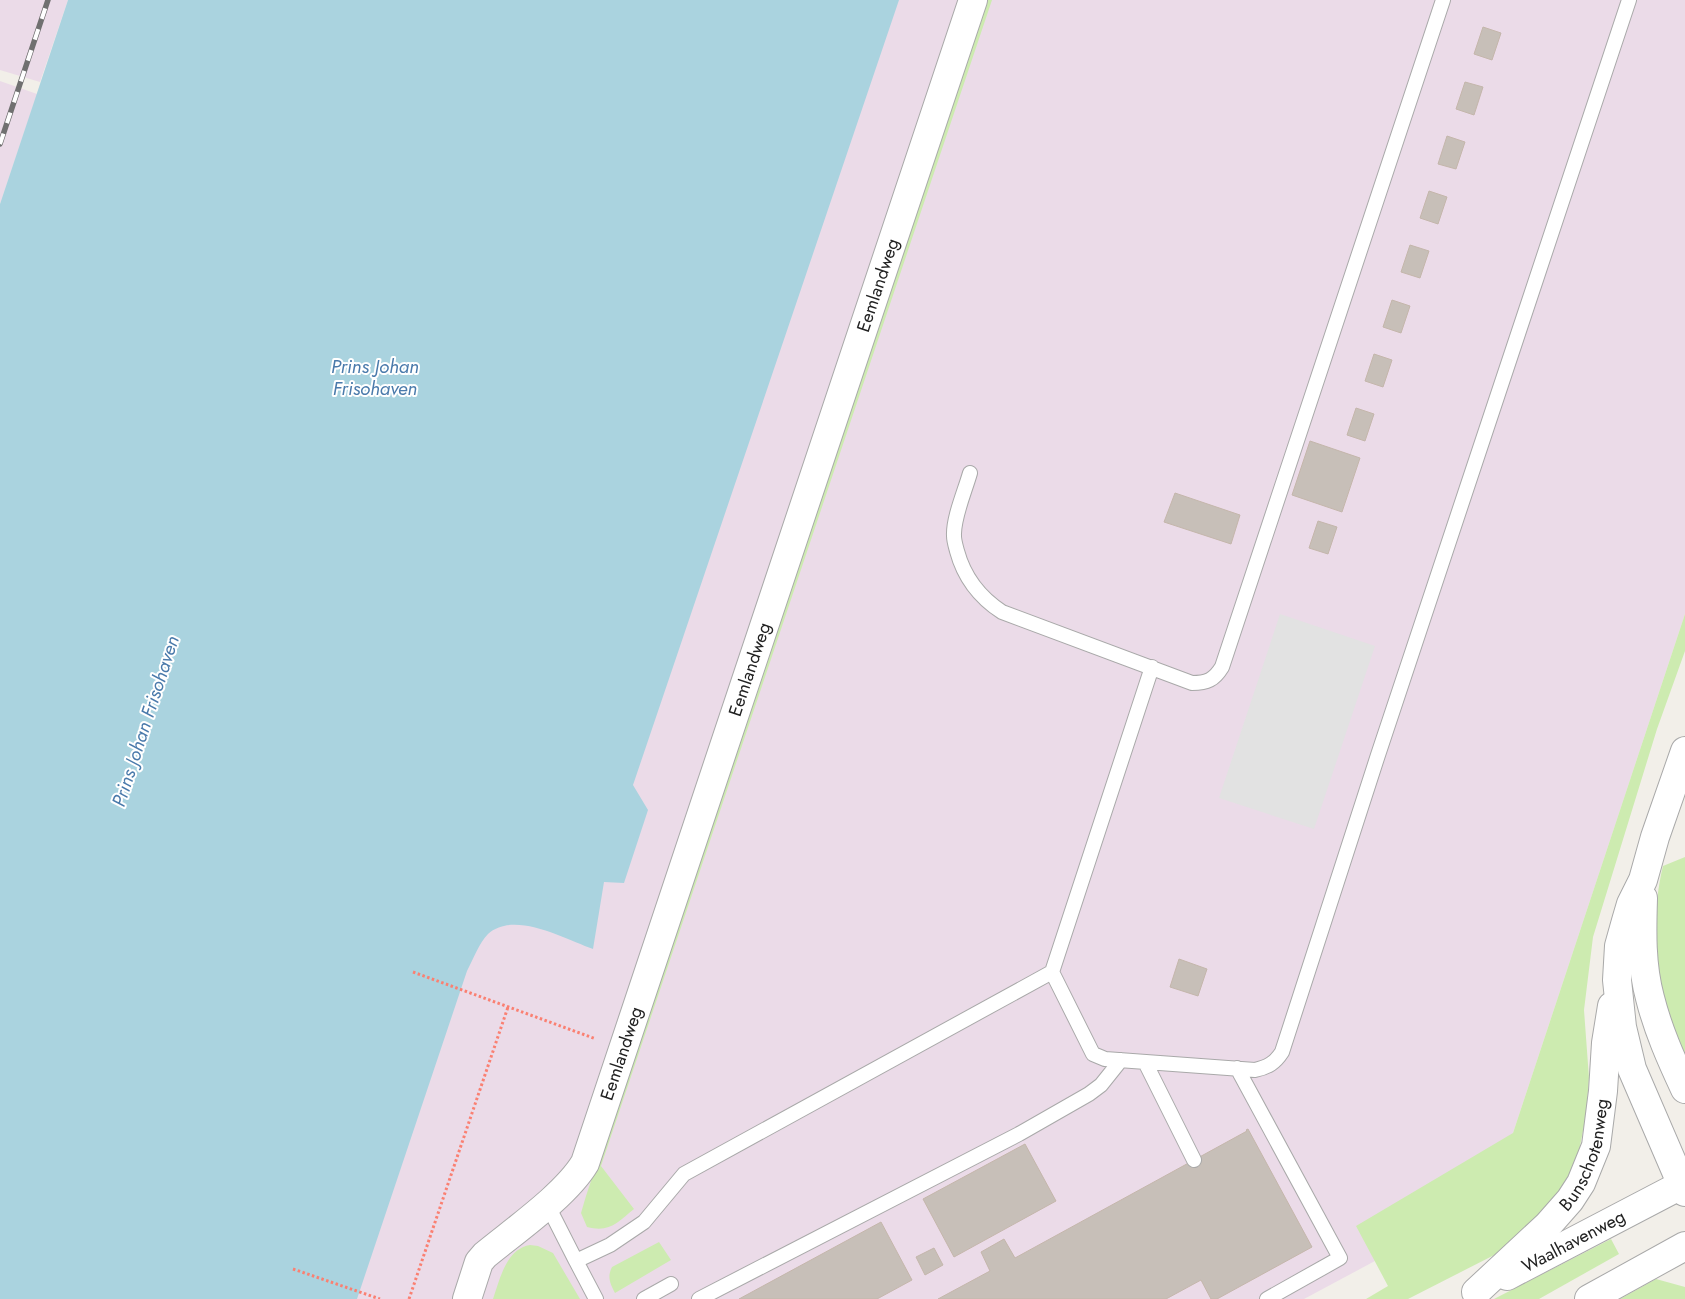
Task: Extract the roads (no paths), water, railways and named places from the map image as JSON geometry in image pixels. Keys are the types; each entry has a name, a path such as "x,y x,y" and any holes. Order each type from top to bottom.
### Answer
{"street":[{"name":"Eemlandweg","path":"467,1299 479,1262 485,1255 546,1204 572,1180 585,1164 972,0"},
{"name":"Bunschotenweg","path":"1469,1296 1548,1225 1582,1183 1596,1146 1603,1091 1606,1043 1617,980 1619,946 1631,904 1643,880 1655,837 1685,751"},
{"name":"Bunschotenweg","path":"1643,880 1642,943 1650,997 1659,1030 1685,1089"},
{"name":"Bunschotenweg","path":"1617,980 1622,1027 1632,1069 1684,1187"},
{"name":"Waalhavenweg","path":"1469,1296 1684,1187"},
{"path":"1589,1299 1685,1246"}],"lane":[{"path":"970,473 956,522 954,536 961,566 972,585 987,602 1002,612 1192,683 1204,683 1216,676 1222,667 1444,0"},
{"path":"1052,972 1093,1054 1105,1059 1255,1070 1266,1067 1276,1061 1282,1052 1629,0"},
{"path":"576,1261 610,1245 644,1222 684,1174 1052,972 1152,667"},
{"path":"699,1299 1019,1134 1102,1085 1121,1060"},
{"path":"1145,1062 1194,1160"},
{"path":"1237,1068 1340,1258 1267,1299"},
{"path":"546,1204 596,1299"},
{"path":"644,1299 671,1284"}],"water":[{"name":"Prins Johan Frisohaven","path":"68,0 899,0 633,785 648,810 624,883 604,882 593,949 540,929 511,925 499,927 488,934 482,942 467,971 357,1299 0,1299 0,204"}],"railway":[{"path":"0,144 48,0"}]}
